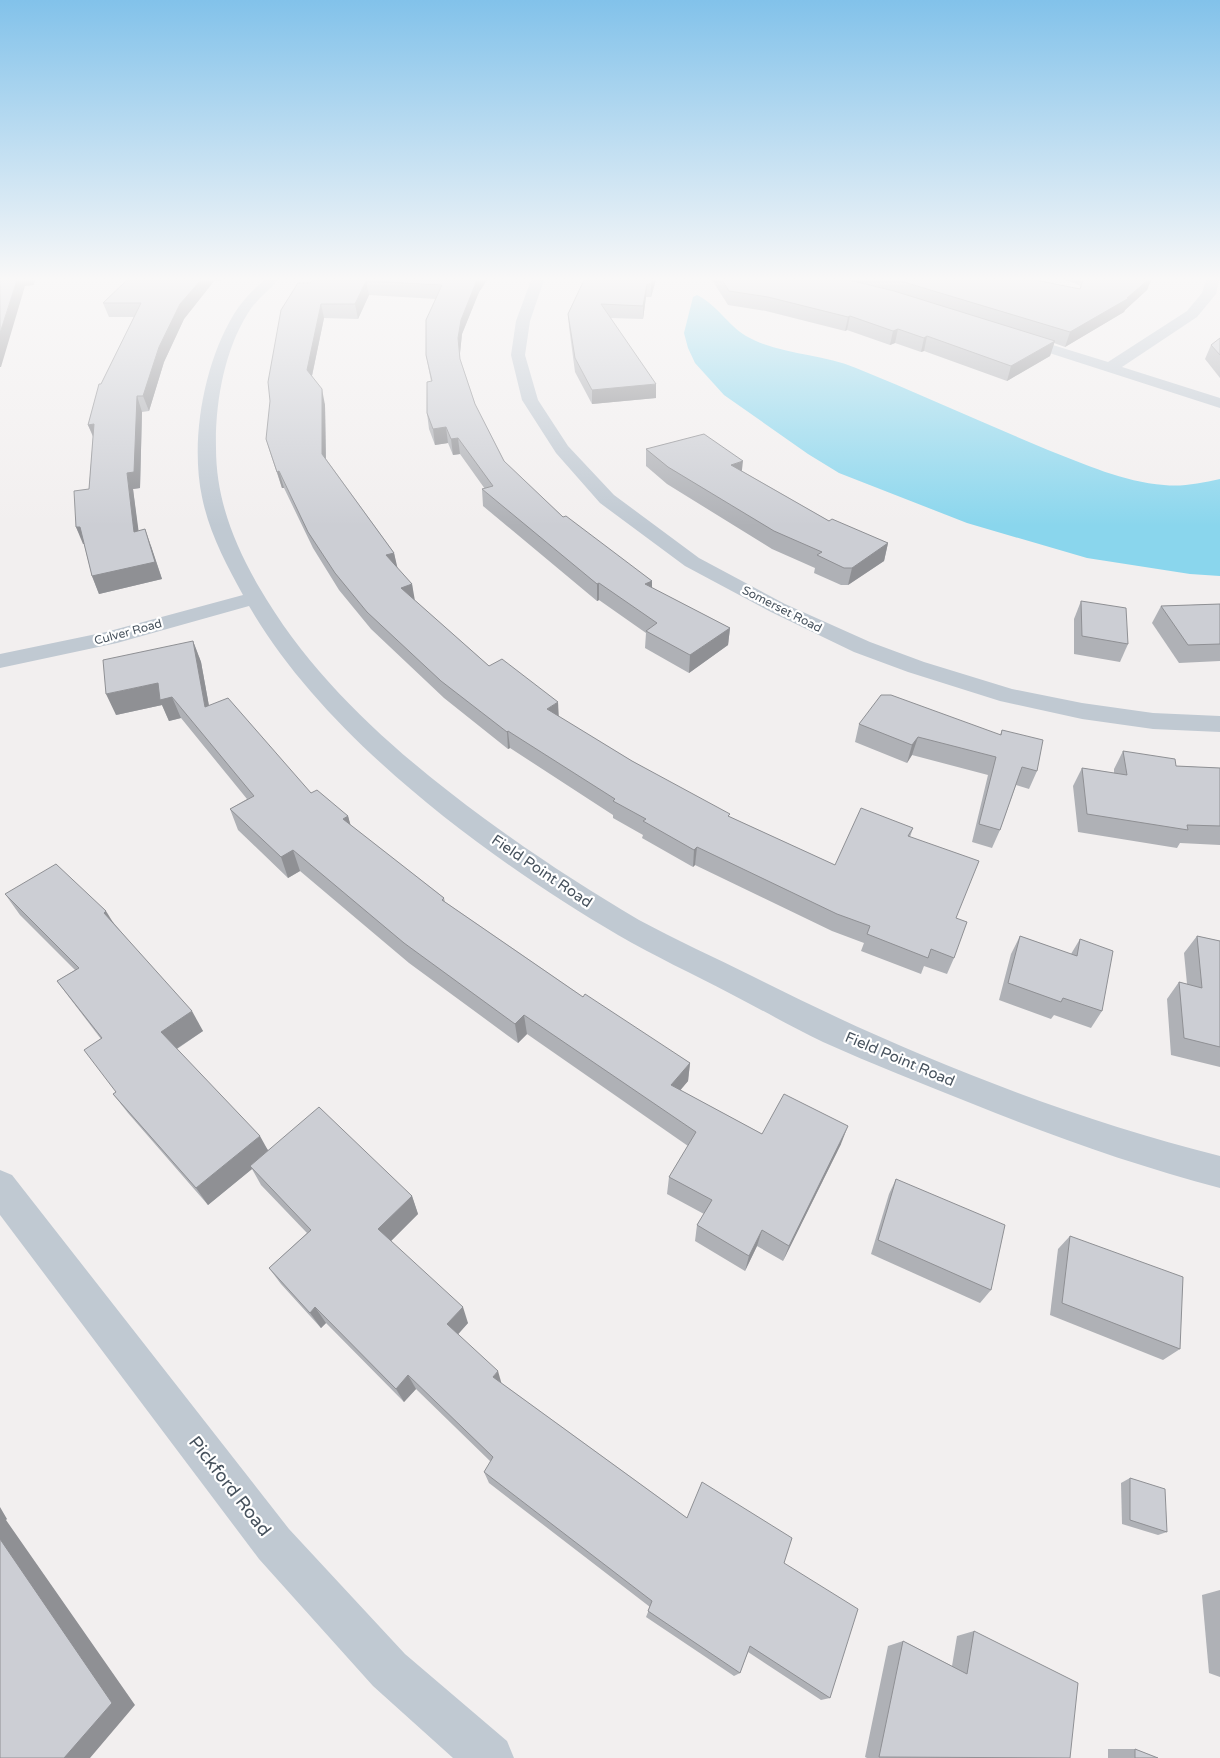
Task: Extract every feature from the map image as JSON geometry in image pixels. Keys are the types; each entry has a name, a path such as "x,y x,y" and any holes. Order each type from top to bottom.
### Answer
{"street":[{"name":"Field Point Road","path":"222,362 209,413 206,472 210,498 228,548 254,598 291,654 347,717 396,762 491,838 612,917 688,959 815,1023 995,1098 1108,1140 1220,1172"},
{"name":"Somerset Road","path":"520,362 530,400 562,448 607,499 692,562 778,608 862,647 916,667 1008,696 1082,711 1153,721 1220,724"},
{"path":"1091,362 1220,404"},
{"path":"1109,368 1118,362"},
{"name":"Culver Road","path":"0,661 109,638 254,598"},
{"name":"Pickford Road","path":"0,1187 274,1544 389,1670 490,1758"}],"water":[{"path":"840,362 1104,472 1149,483 1171,485 1192,484 1220,479 1220,576 1190,574 1087,558 967,523 839,473 808,454 724,395 695,363"}],"building":[{"path":"112,362 154,362 143,396 137,396 134,472 127,473 134,532 145,529 155,562 92,576 80,527 76,527 74,491 89,489 94,424 88,425 99,384 101,384"},
{"path":"272,362 309,362 307,370 322,389 322,454 394,553 386,555 412,584 401,588 489,666 502,659 558,702 547,709 632,761 730,814 728,816 835,865 861,808 913,828 908,836 979,861 956,918 967,922 954,958 931,949 928,958 867,934 870,926 837,914 697,847 694,850 643,821 646,819 613,801 615,799 507,732 441,681 367,612 335,573 308,532 279,471 277,472 266,439 270,401 268,382"},
{"path":"428,362 461,362 475,404 504,461 563,517 566,516 652,581 645,584 730,628 690,655 646,631 657,623 599,583 597,584 482,489 493,486 458,438 451,439 446,427 433,429 427,413 427,382 432,381"},
{"path":"577,362 641,362 656,384 592,390"},
{"path":"1000,362 1018,362 1011,366"},
{"path":"704,434 743,461 731,465 829,521 832,519 888,543 852,568 844,568 817,555 822,552 774,531 668,467 646,449"},
{"path":"1081,601 1126,608 1128,644 1082,636"},
{"path":"1220,604 1220,644 1188,645 1161,606"},
{"path":"193,641 205,707 228,698 311,793 317,790 348,816 343,819 444,898 442,900 583,997 585,994 690,1063 671,1085 762,1134 784,1094 848,1126 789,1246 762,1230 749,1256 697,1225 712,1200 669,1177 696,1132 524,1015 515,1024 404,943 293,850 281,857 230,809 254,796 172,697 160,700 158,683 106,694 103,660"},
{"path":"881,695 891,695 1001,735 1002,730 1043,740 1037,771 1022,767 1000,830 979,824 996,757 918,737 912,745 859,724"},
{"path":"1123,751 1175,759 1176,766 1220,768 1220,826 1187,825 1188,830 1087,814 1082,768 1127,775"},
{"path":"56,864 106,911 104,913 192,1011 161,1032 260,1136 196,1188 113,1094 116,1092 84,1050 102,1038 57,981 79,968 5,894"},
{"path":"1020,936 1077,956 1080,939 1113,951 1102,1011 1063,998 1061,1002 1008,983"},
{"path":"1197,936 1220,941 1220,1047 1184,1038 1179,982 1202,988"},
{"path":"319,1107 412,1196 378,1229 463,1307 447,1324 498,1371 493,1377 687,1518 702,1482 792,1538 784,1563 858,1609 830,1698 750,1646 740,1673 648,1611 652,1601 484,1472 493,1457 408,1375 396,1389 315,1307 310,1313 269,1268 311,1230 250,1166"},
{"path":"896,1179 1005,1225 991,1290 878,1240"},
{"path":"1070,1236 1183,1277 1180,1349 1062,1303"},
{"path":"1130,1478 1165,1489 1167,1532 1130,1520"},
{"path":"0,1539 112,1703 64,1758 0,1758"},
{"path":"974,1631 1078,1683 1070,1758 879,1757 903,1641 967,1674"},
{"path":"1135,1749 1158,1758 1135,1758"}]}
